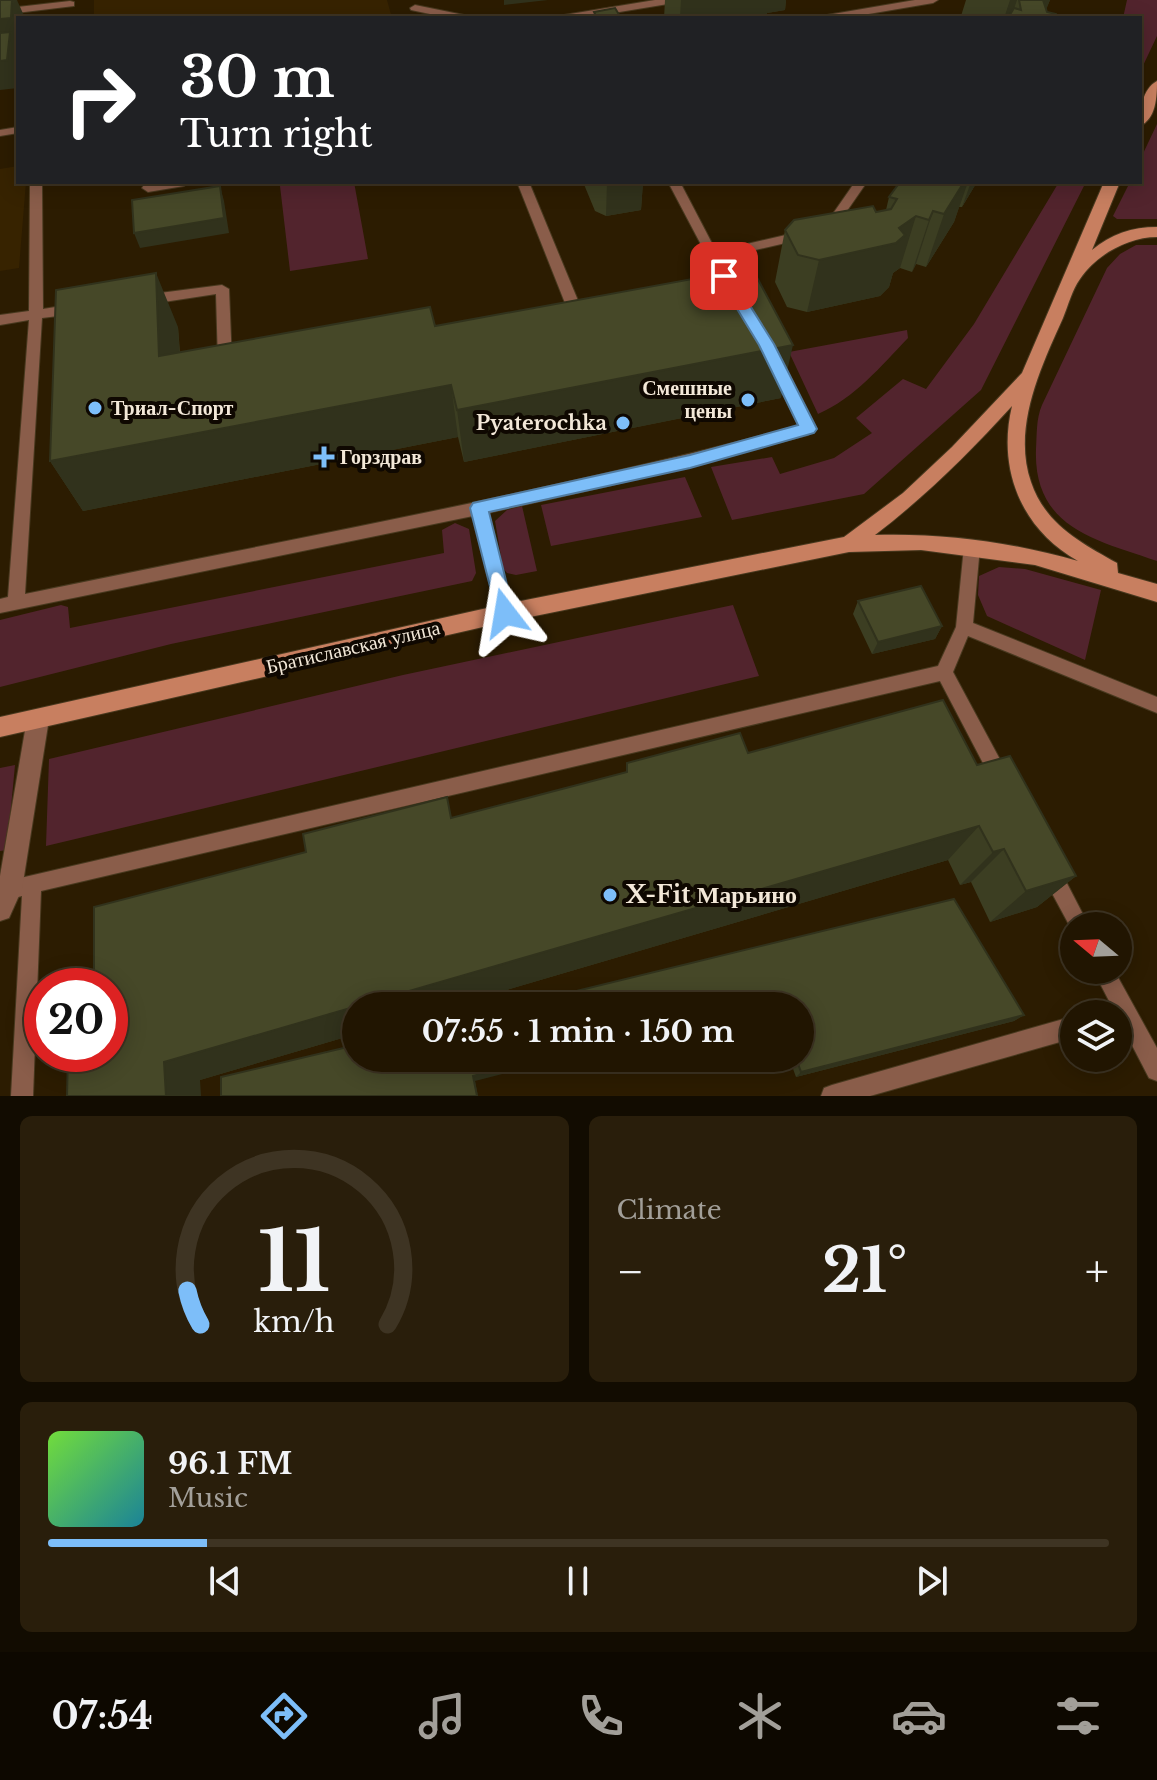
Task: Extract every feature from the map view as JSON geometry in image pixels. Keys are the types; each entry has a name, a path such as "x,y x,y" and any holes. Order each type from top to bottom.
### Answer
{"main road":[{"path":"1142,118 1157,85"},
{"path":"1111,184 1028,376 1016,435 1015,462 1022,491 1059,539 1157,593"},
{"path":"1073,277 1103,247 1132,233 1157,232"},
{"name":"Братиславская улица","path":"849,544 910,498 959,452 1028,376"},
{"name":"Братиславская улица","path":"0,727 505,613 849,544 921,542 972,547 1059,563 1157,593"}],"street":[{"path":"14,894 38,719"}],"lane":[{"path":"579,16 674,0"},
{"path":"838,16 933,0"},
{"path":"0,12 70,2"},
{"path":"913,3 926,16"},
{"path":"415,9 453,16"},
{"path":"36,184 36,314 8,604 690,462 808,429 767,344"},
{"path":"148,188 172,184"},
{"path":"524,184 572,303"},
{"path":"675,184 712,256 736,294"},
{"path":"712,256 828,230 860,184"},
{"path":"694,281 724,276"},
{"path":"129,302 222,289 226,367 241,364"},
{"path":"557,306 588,300"},
{"path":"0,320 83,308"},
{"path":"479,508 505,613"},
{"path":"944,672 964,627 972,547"},
{"path":"964,627 1157,705"},
{"path":"944,672 1012,799"},
{"path":"22,1096 14,894 944,672"},
{"path":"1042,855 1072,912"},
{"path":"1132,1030 1157,1070"},
{"path":"832,1096 1060,1031"}],"shaded area":[{"path":"94,0 387,0 391,16 94,16"},
{"path":"1127,0 1157,0 1157,36 1142,68 1142,16 1123,16"},
{"path":"1157,124 1157,219 1117,219 1113,216 1129,184 1142,184 1142,156"},
{"path":"16,166 16,184 26,184 19,268 0,271 0,169"},
{"path":"354,184 368,259 290,271 280,186"},
{"path":"1058,184 1085,184 981,390 864,494 732,520 711,467 772,457 780,474 834,458 872,433 856,418 903,379 926,389 974,324"},
{"path":"1136,245 1157,245 1157,561 1091,537 1057,514 1045,497 1038,476 1036,449 1042,405 1107,268 1120,254"},
{"path":"907,330 908,338 867,380 844,399 818,414 789,352"},
{"path":"685,477 702,517 551,546 541,505"},
{"path":"522,506 537,571 516,575 507,573 503,568 495,521 507,510"},
{"path":"455,523 469,529 476,573 472,581 171,644 0,687 0,620 61,605 68,607 70,628 444,553 442,530"},
{"path":"999,567 1025,569 1101,590 1085,660 987,616 978,595 979,576"},
{"path":"733,605 759,676 46,846 49,759 403,675"},
{"path":"15,765 7,850 0,851 0,768"}],"building":[{"path":"0,0 12,0 11,18 0,19"},
{"path":"1019,0 1043,0 1047,12 1056,16 1009,16 1014,8 1021,10"},
{"path":"615,8 620,16 596,16 594,12"},
{"path":"10,32 7,60 0,61 0,33"},
{"path":"899,184 963,184 944,214 933,211 929,220 916,216 899,228 905,235 896,243 819,260 798,255 785,230 794,220 873,206 876,212 891,209 897,199 889,197"},
{"path":"220,186 224,218 134,233 132,200"},
{"path":"752,268 793,345 457,410 451,385 50,461 56,290 156,273 159,356 430,307 435,326"},
{"path":"921,586 942,626 878,642 858,601"},
{"path":"943,700 977,765 1010,756 1076,876 1026,891 1004,849 993,852 979,826 406,992 342,992 342,1010 164,1062 166,1096 67,1096 68,1072 128,1072 128,968 94,968 94,907 306,852 303,834 447,797 451,818 627,772 627,763 740,733 748,753"},
{"path":"954,899 1024,1015 814,1069 814,992 572,992"},
{"path":"342,1048 342,1072 489,1072 473,1076 477,1096 221,1096 221,1077"}],"place":[{"name":"Смешные цены","path":"748,400"},
{"name":"Триал-Спорт","path":"95,408"},
{"name":"Pyaterochka","path":"623,423"},
{"name":"Горздрав","path":"324,457"},
{"name":"X-Fit Марьино","path":"610,895"}],"route":[{"path":"505,613 479,508 690,462 808,429 767,344 724,276"}]}
